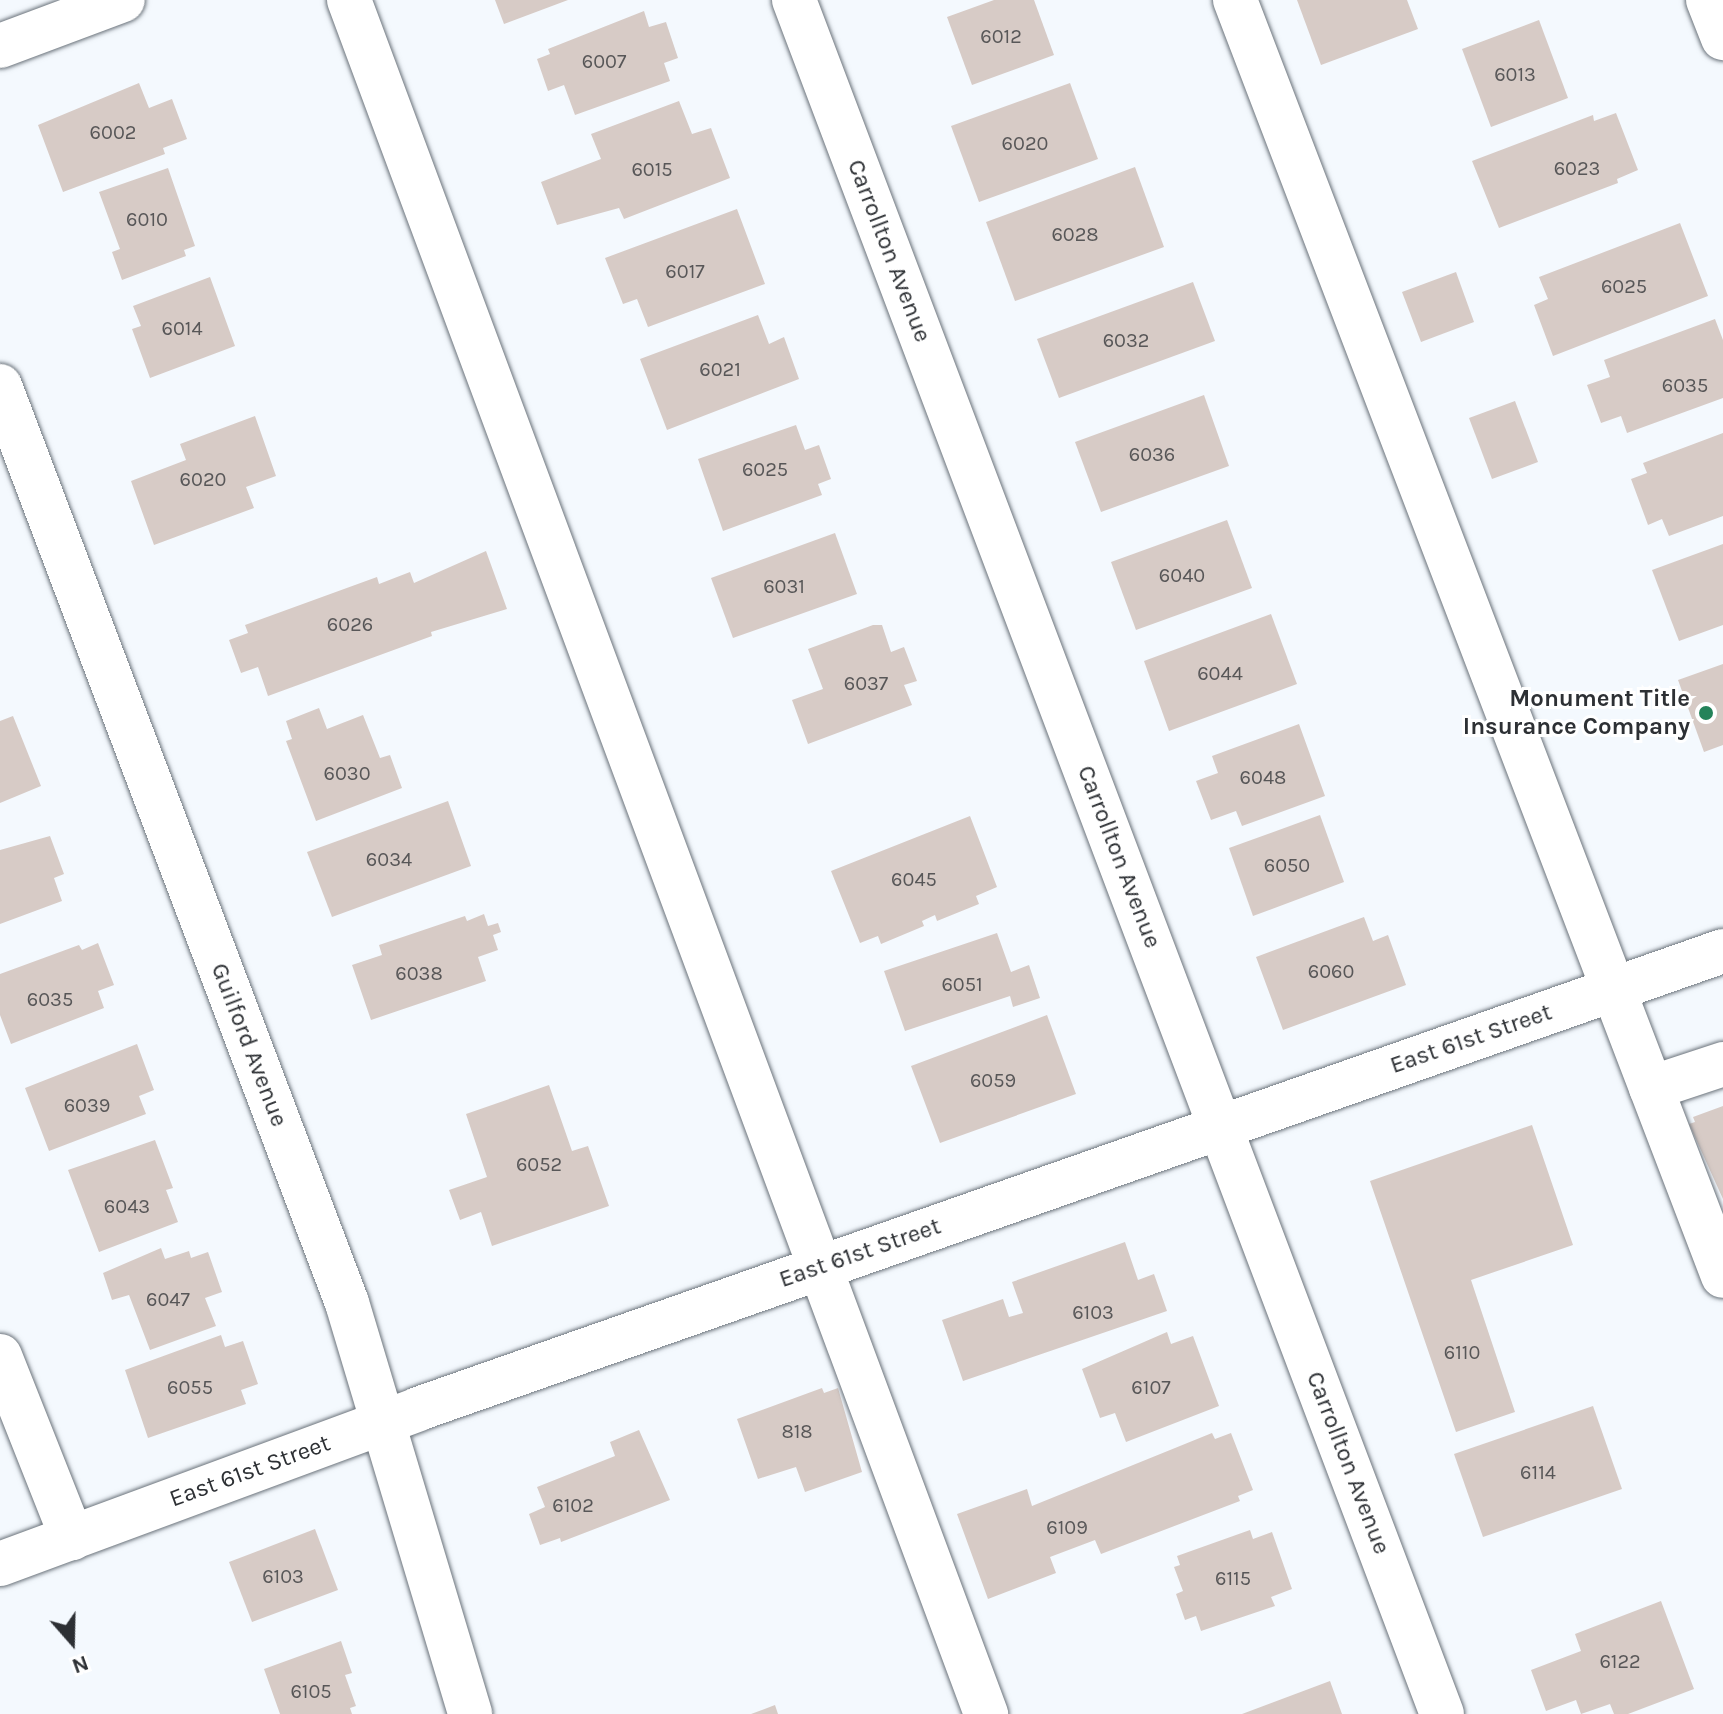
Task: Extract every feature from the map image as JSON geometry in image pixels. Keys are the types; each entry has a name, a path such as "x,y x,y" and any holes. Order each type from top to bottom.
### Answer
{"street":[{"path":"0,46 123,0"},
{"path":"349,0 817,1269 986,1714"},
{"name":"Carrollton Avenue","path":"794,0 1442,1714"},
{"path":"1235,0 1723,1276"},
{"path":"1708,0 1723,38"},
{"name":"Guilford Avenue","path":"0,386 347,1303 470,1714"},
{"name":"East 61st Street","path":"0,1564 382,1422 1723,951"},
{"path":"1651,1088 1723,1064"},
{"path":"0,1356 72,1538"}],"building":[{"path":"495,0 568,0 504,24"},
{"path":"994,0 1034,0 1054,55 972,85 947,17"},
{"path":"1297,0 1407,0 1418,29 1321,65"},
{"path":"644,11 649,27 666,22 678,58 664,63 670,81 575,115 564,85 548,91 537,59 550,54 548,49"},
{"path":"1539,20 1568,98 1491,127 1462,49"},
{"path":"139,83 149,108 172,99 187,139 163,148 165,154 63,192 38,125"},
{"path":"1070,83 1098,159 979,202 951,126"},
{"path":"679,101 692,134 711,128 730,178 624,219 619,208 557,225 541,182 601,159 591,134"},
{"path":"1616,113 1638,170 1617,179 1618,183 1499,228 1472,161 1593,115 1594,121"},
{"path":"1135,167 1164,247 1015,301 986,222"},
{"path":"168,168 195,246 184,250 186,256 122,280 112,252 120,249 99,192"},
{"path":"737,209 765,284 648,327 637,299 623,304 605,258"},
{"path":"1680,223 1708,296 1553,356 1534,305 1548,299 1539,277"},
{"path":"1456,272 1474,322 1421,342 1402,292"},
{"path":"210,277 235,346 150,378 132,329 141,326 133,306"},
{"path":"1193,282 1215,341 1059,398 1037,339"},
{"path":"758,315 769,344 784,337 799,379 667,430 640,359"},
{"path":"1715,319 1723,340 1723,398 1627,433 1621,416 1601,423 1587,385 1610,377 1604,360"},
{"path":"1204,395 1229,466 1101,512 1075,442"},
{"path":"1515,401 1538,462 1492,479 1469,418"},
{"path":"255,416 276,476 246,487 254,508 154,545 131,481 186,460 180,444"},
{"path":"796,425 805,450 819,445 831,479 818,484 822,495 723,531 698,459"},
{"path":"1723,433 1723,516 1669,536 1662,519 1648,525 1631,479 1647,473 1643,463"},
{"path":"1227,520 1252,588 1136,630 1111,562"},
{"path":"835,533 857,594 733,638 711,578"},
{"path":"1723,544 1723,625 1679,641 1652,570"},
{"path":"486,551 507,609 431,632 432,636 268,696 258,667 241,673 229,640 248,633 245,625 377,577 379,584 410,572 414,583"},
{"path":"1271,614 1297,684 1169,731 1144,661"},
{"path":"873,625 882,625 891,652 904,647 917,681 904,685 912,705 808,744 792,700 823,689 808,649"},
{"name":"Monument Title Insurance Company","path":"1723,664 1723,745 1704,752 1678,680"},
{"path":"319,708 327,729 363,715 380,758 390,755 402,788 316,821 286,741 292,739 286,721"},
{"path":"13,716 41,786 0,803 0,721"},
{"path":"1299,724 1325,796 1242,826 1236,811 1211,820 1196,781 1218,773 1212,756"},
{"path":"448,801 471,866 332,917 307,852"},
{"path":"1320,815 1344,882 1253,916 1229,848"},
{"path":"970,816 997,887 976,896 979,904 937,921 935,915 922,921 924,926 881,944 878,936 860,943 831,871"},
{"path":"50,836 64,874 54,878 62,901 0,924 0,850"},
{"path":"484,914 488,926 498,923 501,932 493,935 498,950 478,957 486,981 371,1020 352,965 382,955 379,945 465,916 467,921"},
{"path":"1364,917 1373,941 1388,935 1406,985 1283,1030 1256,957"},
{"path":"997,933 1011,972 1029,965 1040,998 1013,1007 1010,996 905,1031 884,971"},
{"path":"98,943 114,985 98,991 104,1008 11,1044 0,1015 0,974 79,945 82,950"},
{"path":"1047,1015 1076,1094 940,1143 911,1066"},
{"path":"137,1044 154,1090 139,1096 146,1114 49,1151 25,1088"},
{"path":"549,1085 572,1151 588,1146 609,1206 492,1246 481,1212 460,1220 449,1190 487,1177 466,1114"},
{"path":"1723,1106 1723,1199 1689,1124 1695,1122 1693,1117"},
{"path":"1532,1125 1573,1245 1471,1280 1515,1412 1456,1432 1370,1181"},
{"path":"155,1140 173,1188 166,1190 178,1222 99,1252 68,1170"},
{"path":"1125,1242 1138,1280 1154,1274 1167,1311 963,1381 942,1320 1003,1299 1009,1317 1023,1313 1012,1282"},
{"path":"161,1248 165,1259 189,1251 191,1258 208,1252 222,1292 205,1298 216,1326 150,1350 129,1295 112,1300 103,1273"},
{"path":"1167,1332 1171,1344 1193,1336 1219,1406 1126,1442 1115,1413 1100,1418 1082,1369"},
{"path":"221,1335 225,1347 243,1341 258,1384 241,1390 246,1404 148,1438 125,1370"},
{"path":"822,1388 824,1393 838,1388 862,1472 805,1492 796,1467 758,1479 737,1419"},
{"path":"1593,1406 1622,1489 1483,1537 1454,1454"},
{"path":"639,1430 670,1500 561,1542 560,1538 540,1545 529,1514 545,1507 537,1487 615,1456 610,1442"},
{"path":"1212,1433 1215,1439 1231,1433 1253,1490 1238,1496 1240,1501 1101,1554 1095,1540 1050,1557 1056,1573 988,1599 957,1514 1027,1489 1032,1506"},
{"path":"315,1529 338,1590 252,1622 229,1562"},
{"path":"1250,1530 1253,1539 1272,1532 1292,1589 1271,1597 1275,1606 1201,1631 1196,1616 1185,1620 1176,1594 1183,1591 1174,1567 1180,1565 1177,1556"},
{"path":"1661,1601 1694,1689 1628,1714 1614,1714 1610,1704 1581,1714 1576,1700 1546,1711 1531,1670 1581,1651 1575,1634"},
{"path":"341,1641 352,1673 345,1675 356,1706 350,1708 352,1714 280,1714 264,1669"},
{"path":"1330,1681 1342,1714 1242,1714"},
{"path":"775,1705 778,1714 751,1714"}],"place":[{"name":"Monument Title Insurance Company","path":"1706,713"}]}
